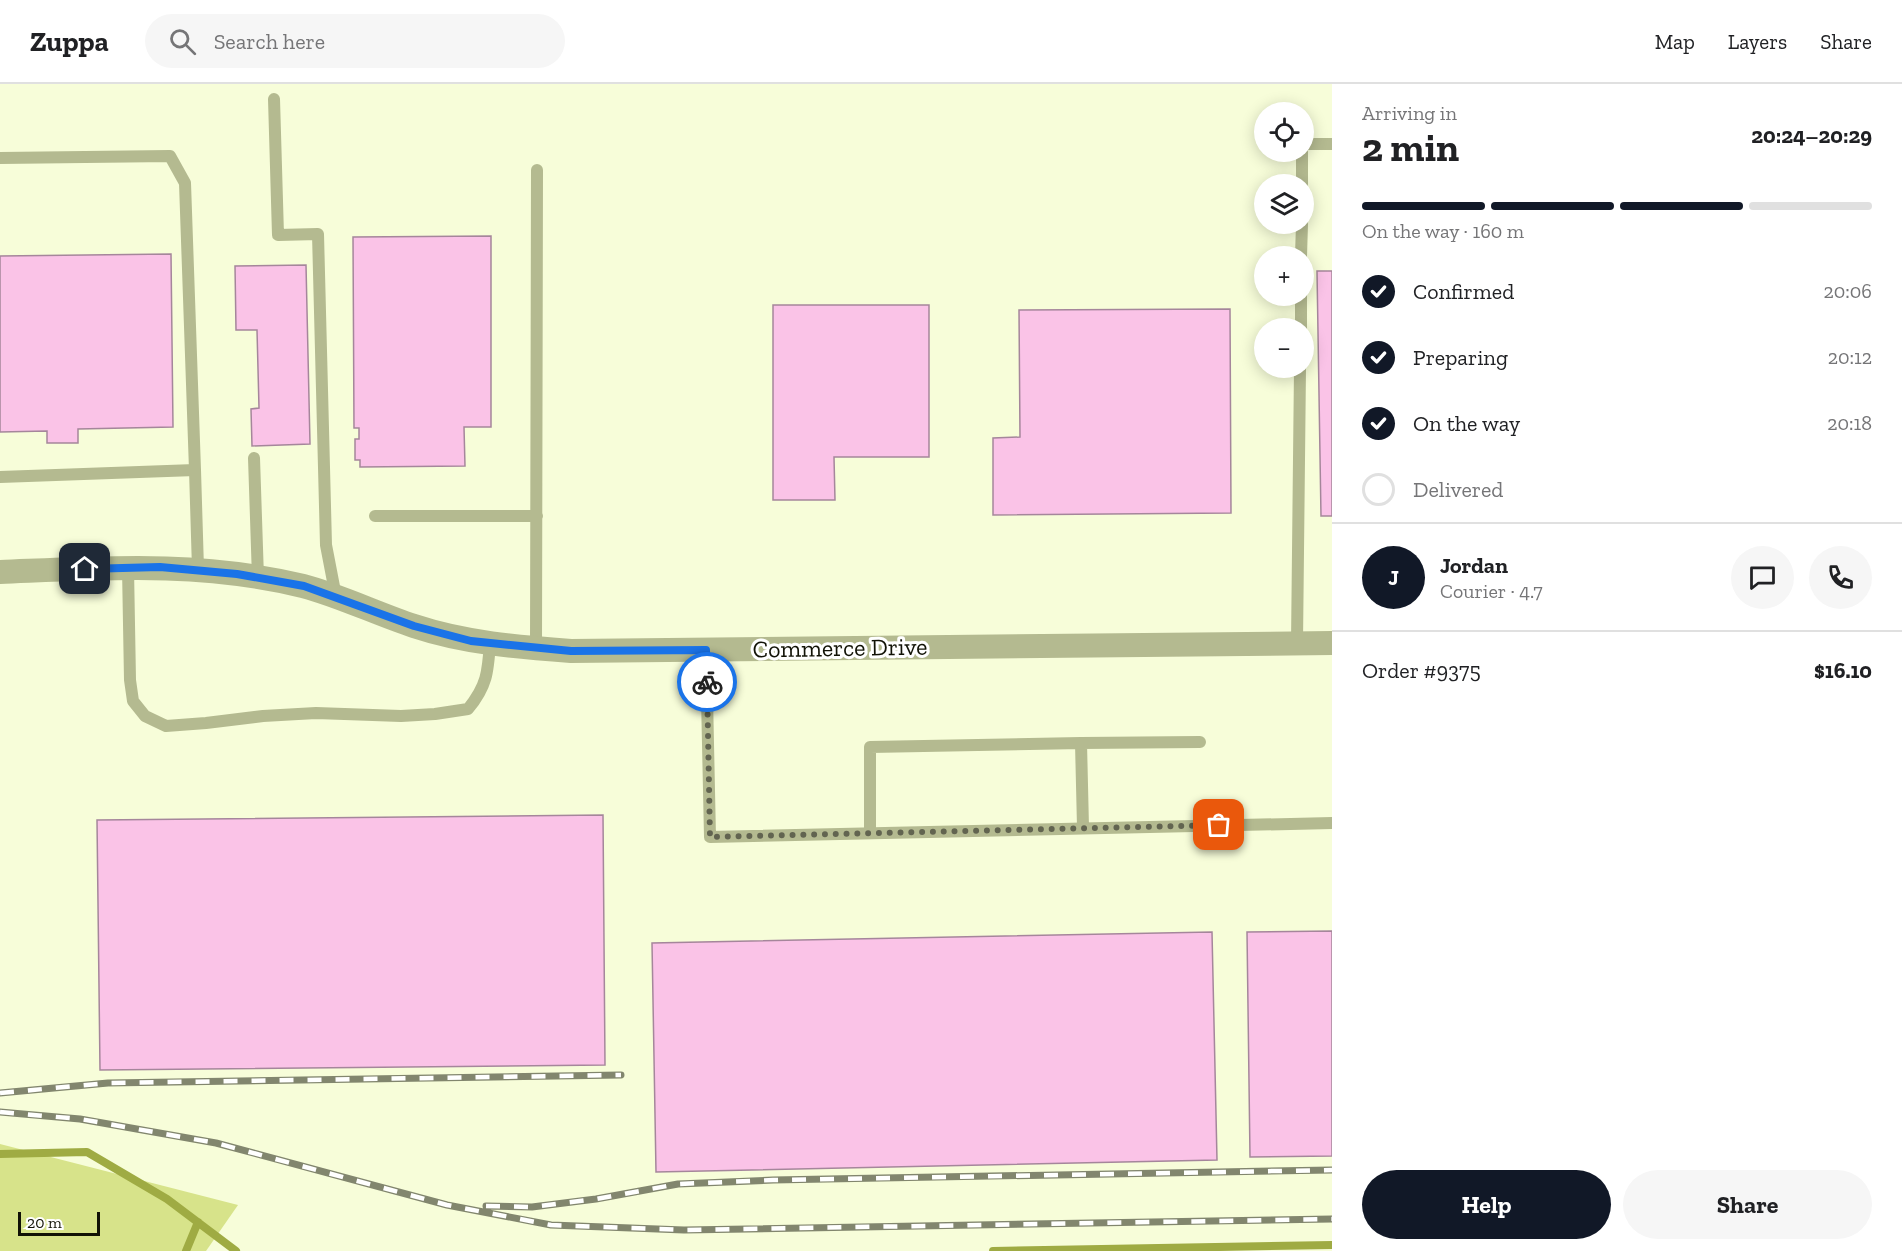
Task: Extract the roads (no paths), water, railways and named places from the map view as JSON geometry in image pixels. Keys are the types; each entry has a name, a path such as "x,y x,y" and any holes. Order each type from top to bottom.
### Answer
{"street":[{"name":"Commerce Drive","path":"0,572 160,567 198,569 304,586 414,626 471,641 571,651 1332,643"}],"lane":[{"path":"274,99 278,235 318,234 326,545 336,597"},
{"path":"1314,144 1332,144"},
{"path":"0,158 170,156 184,183 198,569"},
{"path":"536,648 537,170"},
{"path":"1297,643 1300,378"},
{"path":"254,458 258,578"},
{"path":"0,477 195,470"},
{"path":"375,516 537,516"},
{"path":"128,568 130,680 133,701 145,716 166,726 316,713 401,716 468,709 480,694 488,674 490,643"},
{"path":"706,650 710,837 1332,823"},
{"path":"870,833 870,747 1200,742"},
{"path":"1081,743 1083,827"}],"waterway":[{"path":"0,1154 87,1152 167,1199 236,1251"},
{"path":"186,1251 198,1222"},
{"path":"993,1251 1332,1245"}],"railway":[{"path":"0,1093 108,1083 621,1075"},
{"path":"0,1112 80,1119 216,1143 447,1205 551,1225 684,1230 1332,1219"},
{"path":"486,1206 532,1207 596,1199 678,1184 773,1180 1332,1170"}]}
